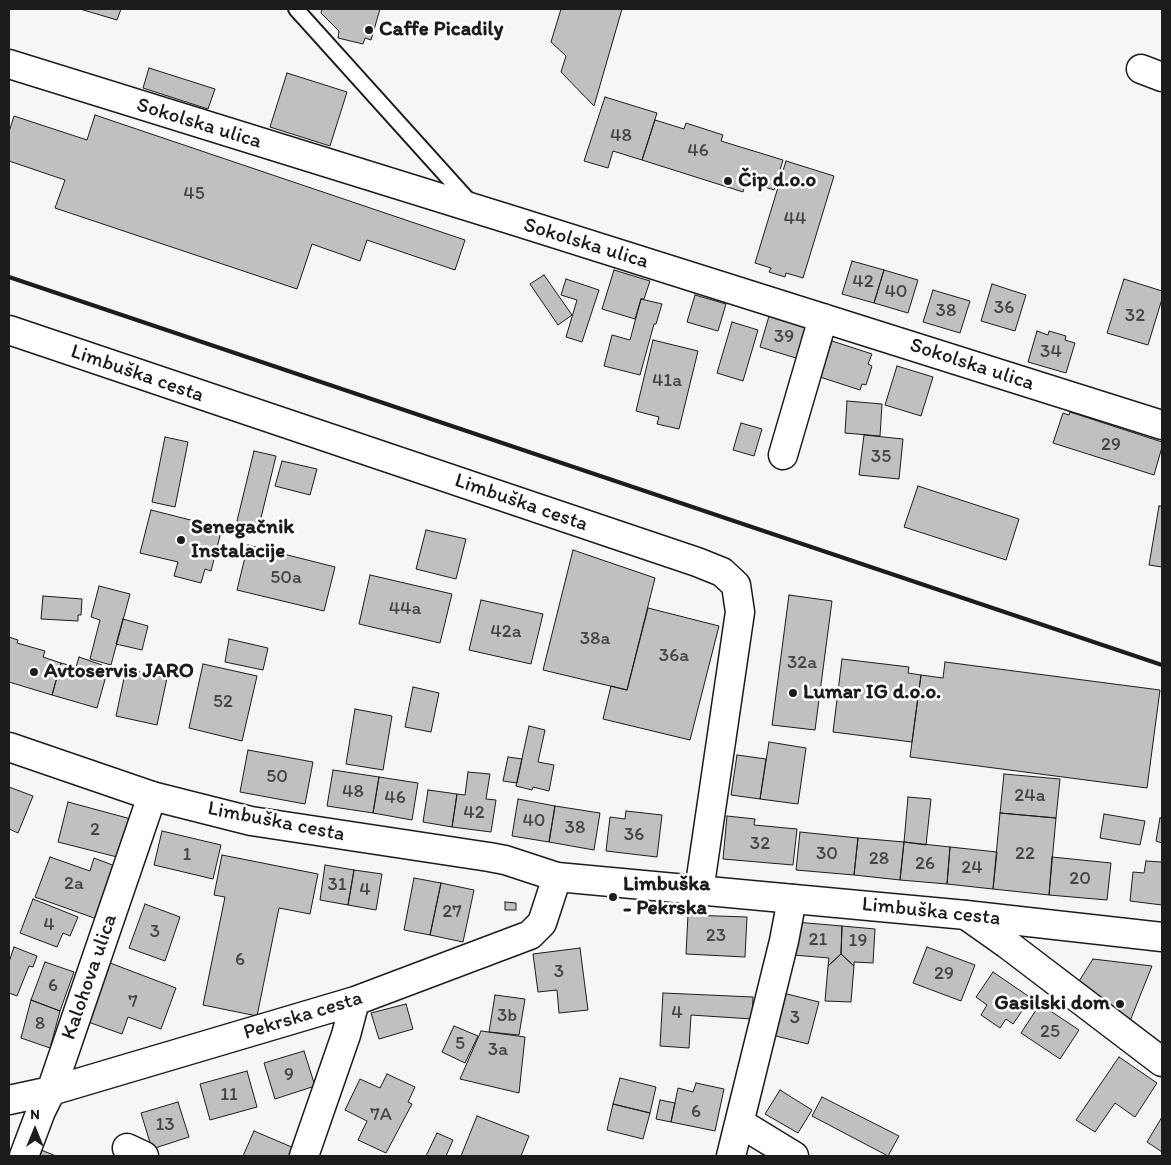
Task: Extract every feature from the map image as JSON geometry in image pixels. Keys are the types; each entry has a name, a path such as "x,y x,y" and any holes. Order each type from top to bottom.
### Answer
{"street":[{"name":"Sokolska ulica","path":"9,64 477,210 821,325 1162,426"},
{"path":"783,455 821,325"},
{"name":"Limbuška cesta","path":"9,330 722,572 736,585 740,612 698,891"},
{"name":"Limbuška cesta","path":"9,747 152,796 251,820 505,860 557,877 966,915 1162,937"},
{"name":"Kalohova ulica","path":"24,1156 41,1111 51,1091 152,796"},
{"name":"Pekrska cesta","path":"9,1100 51,1091 355,1001 530,935 542,923 557,877"},
{"path":"731,1156 784,941 792,899"},
{"path":"966,915 1162,1062"},
{"path":"304,1156 346,1035 355,1001"},
{"path":"740,1123 794,1156"}],"lane":[{"path":"296,9 477,210"}],"building":[{"path":"80,9 121,9 117,20"},
{"path":"322,9 380,9 371,40 365,38 363,44 338,38 339,31 321,13"},
{"path":"561,9 622,9 594,106 561,72 566,56 551,42"},
{"path":"149,68 215,89 208,109 143,88"},
{"path":"287,73 347,92 330,146 270,127"},
{"path":"605,97 657,113 642,160 613,151 608,168 584,161"},
{"path":"95,115 465,240 455,270 367,240 360,261 312,244 297,289 55,208 65,180 9,161 9,132 14,116 87,140"},
{"path":"655,120 684,129 686,123 723,135 721,141 783,160 774,190 746,181 743,192 642,160"},
{"path":"786,161 834,176 803,278 786,273 785,277 769,272 771,268 755,263"},
{"path":"852,261 884,270 874,303 842,294"},
{"path":"614,270 650,281 644,299 641,299 635,319 602,309"},
{"path":"884,270 918,280 908,313 874,303"},
{"path":"544,275 572,315 558,325 530,284"},
{"path":"566,279 599,290 582,342 566,337 577,300 561,295"},
{"path":"1124,279 1162,291 1162,299 1148,345 1107,333"},
{"path":"992,284 1026,295 1015,331 981,321"},
{"path":"933,290 970,301 960,333 923,322"},
{"path":"695,295 726,304 718,331 687,322"},
{"path":"641,299 662,304 656,324 654,324 640,375 604,366 612,335 630,340"},
{"path":"769,316 808,327 799,359 760,347"},
{"path":"732,322 758,330 743,381 717,373"},
{"path":"1037,331 1048,335 1049,331 1066,336 1065,340 1075,343 1066,373 1028,362"},
{"path":"653,340 698,351 679,429 657,424 659,417 636,411"},
{"path":"832,341 872,354 868,364 872,366 866,385 862,384 860,390 820,377"},
{"path":"897,366 933,377 921,416 885,405"},
{"path":"847,401 882,404 880,436 845,433"},
{"path":"1070,412 1162,442 1154,475 1053,443 1063,413 1069,415"},
{"path":"741,423 762,429 754,456 733,450"},
{"path":"864,435 903,439 899,479 859,475"},
{"path":"165,437 188,442 175,507 152,502"},
{"path":"254,451 276,456 259,526 237,521"},
{"path":"282,461 317,469 310,495 275,486"},
{"path":"918,486 1019,519 1006,560 904,527"},
{"path":"1159,506 1162,506 1162,567 1149,565"},
{"name":"Senegačnik Instalacije","path":"151,510 222,528 211,571 205,569 201,583 174,576 178,562 140,553"},
{"path":"426,530 466,539 456,579 416,569"},
{"path":"248,545 335,567 324,611 237,590"},
{"path":"573,550 655,578 627,690 543,670"},
{"path":"370,575 452,594 440,643 359,624"},
{"path":"99,586 130,594 111,665 90,659 100,620 91,617"},
{"path":"789,595 832,601 815,730 772,725"},
{"path":"43,596 82,599 81,615 78,615 78,621 41,619"},
{"path":"481,600 543,614 531,664 469,650"},
{"path":"648,608 719,626 690,740 603,719 611,686 627,690"},
{"path":"123,619 148,626 142,650 116,644"},
{"name":"Avtoservis JARO","path":"9,637 18,640 17,643 45,651 43,657 61,663 52,695 9,682"},
{"path":"229,639 268,648 263,670 225,662"},
{"path":"79,657 102,665 99,674 106,676 97,708 52,695 61,663 76,667"},
{"path":"842,659 909,667 908,673 921,675 912,742 833,732"},
{"path":"945,662 1160,690 1147,788 910,757 921,675 943,678"},
{"path":"203,664 257,676 242,741 189,728"},
{"path":"126,669 167,678 157,725 116,716"},
{"path":"413,687 439,693 431,732 405,727"},
{"path":"355,709 392,716 383,770 346,764"},
{"path":"529,726 545,730 538,762 554,765 549,791 533,787 532,790 516,786"},
{"path":"769,742 806,748 798,804 760,799"},
{"path":"248,750 313,762 305,804 240,792"},
{"path":"737,755 766,759 760,799 731,795"},
{"path":"508,757 522,759 517,783 503,781"},
{"path":"333,770 379,777 373,813 327,806"},
{"path":"468,772 490,774 486,799 496,800 491,832 452,827 457,794 465,795"},
{"path":"1004,774 1060,779 1056,818 1000,813"},
{"path":"379,777 418,783 412,820 373,813"},
{"path":"9,787 33,796 18,833 9,829"},
{"path":"428,790 457,794 452,827 423,822"},
{"path":"908,797 931,799 926,845 904,842"},
{"path":"518,799 555,806 549,842 512,836"},
{"path":"68,802 131,819 121,858 58,842"},
{"path":"555,806 600,813 594,850 549,842"},
{"path":"626,811 662,815 657,857 606,851 610,817 625,819"},
{"path":"1000,813 1056,818 1049,895 993,889"},
{"path":"1104,814 1145,821 1140,845 1100,838"},
{"path":"727,816 755,819 754,825 797,829 793,865 723,859"},
{"path":"1160,818 1162,818 1162,843 1156,841"},
{"path":"162,831 221,845 213,879 154,865"},
{"path":"800,832 858,838 854,875 796,870"},
{"path":"858,838 904,842 900,880 854,875"},
{"path":"904,842 950,847 947,884 900,880"},
{"path":"950,847 997,852 993,889 947,884"},
{"path":"222,855 318,874 310,914 279,908 257,1016 203,1005 225,897 214,895"},
{"path":"50,857 90,871 94,858 115,866 97,919 35,897"},
{"path":"1052,857 1111,863 1107,900 1049,895"},
{"path":"1146,861 1162,862 1162,905 1130,901 1133,872 1144,873"},
{"path":"325,865 354,870 348,905 320,900"},
{"path":"354,870 382,874 376,910 348,905"},
{"path":"414,878 441,883 430,935 404,930"},
{"path":"441,883 474,890 463,942 430,935"},
{"path":"33,899 78,917 70,936 63,933 57,947 20,933"},
{"path":"505,902 516,903 516,910 505,910"},
{"path":"145,904 180,917 165,961 129,948"},
{"path":"688,915 747,917 745,957 686,954"},
{"path":"795,922 842,926 841,954 828,966 829,958 793,955"},
{"path":"842,926 875,929 873,963 854,962 854,966 841,954"},
{"path":"14,947 37,956 33,967 29,966 17,996 9,993 9,962"},
{"path":"927,947 975,965 961,1001 913,983"},
{"path":"580,948 588,1010 559,1013 557,990 538,992 533,954"},
{"path":"841,954 854,966 851,1002 825,1001 828,966"},
{"name":"Gasilski dom","path":"1093,959 1152,966 1130,1021 1076,986"},
{"path":"45,962 74,972 60,1011 31,1000"},
{"path":"110,963 176,988 161,1029 128,1017 122,1034 88,1022"},
{"path":"993,972 1031,998 1013,1024 1006,1019 1000,1028 981,1015 987,1005 976,997"},
{"path":"663,993 753,997 752,1019 691,1015 689,1048 660,1046"},
{"path":"783,993 819,1002 808,1044 772,1035"},
{"path":"495,995 525,999 519,1035 489,1032"},
{"path":"31,1000 60,1011 50,1048 21,1038"},
{"path":"406,1004 413,1029 379,1039 371,1013"},
{"path":"1040,1004 1079,1030 1060,1059 1021,1033"},
{"path":"454,1026 478,1036 465,1063 442,1052"},
{"path":"481,1031 525,1037 519,1093 460,1079"},
{"path":"304,1051 315,1086 275,1099 264,1063"},
{"path":"1119,1057 1157,1083 1135,1117 1115,1103 1095,1132 1076,1120"},
{"path":"247,1071 257,1107 210,1120 200,1084"},
{"path":"387,1074 415,1087 408,1102 412,1104 386,1153 358,1140 367,1121 345,1110 360,1079 380,1088"},
{"path":"620,1078 656,1087 650,1113 613,1104"},
{"path":"696,1083 724,1089 715,1131 671,1122 678,1088 693,1092"},
{"path":"780,1090 812,1110 798,1133 765,1114"},
{"path":"822,1097 899,1136 888,1156 812,1116"},
{"path":"660,1100 675,1103 671,1122 656,1119"},
{"path":"178,1102 189,1137 152,1149 141,1113"},
{"path":"613,1104 650,1113 643,1139 607,1130"},
{"path":"477,1116 529,1136 521,1156 461,1156"},
{"path":"1162,1117 1162,1152 1147,1142"},
{"path":"254,1131 294,1148 290,1156 243,1156"},
{"path":"437,1133 453,1140 446,1156 426,1156"},
{"path":"41,1150 56,1156 39,1156"}],"railway":[{"path":"9,277 1162,665"}],"place":[{"name":"Caffe Picadily","path":"369,30"},
{"name":"Čip d.o.o","path":"728,181"},
{"name":"Senegačnik Instalacije","path":"181,540"},
{"name":"Avtoservis JARO","path":"34,672"},
{"name":"Lumar IG d.o.o.","path":"793,693"},
{"name":"Limbuška - Pekrska","path":"613,897"},
{"name":"Gasilski dom","path":"1120,1004"}]}
